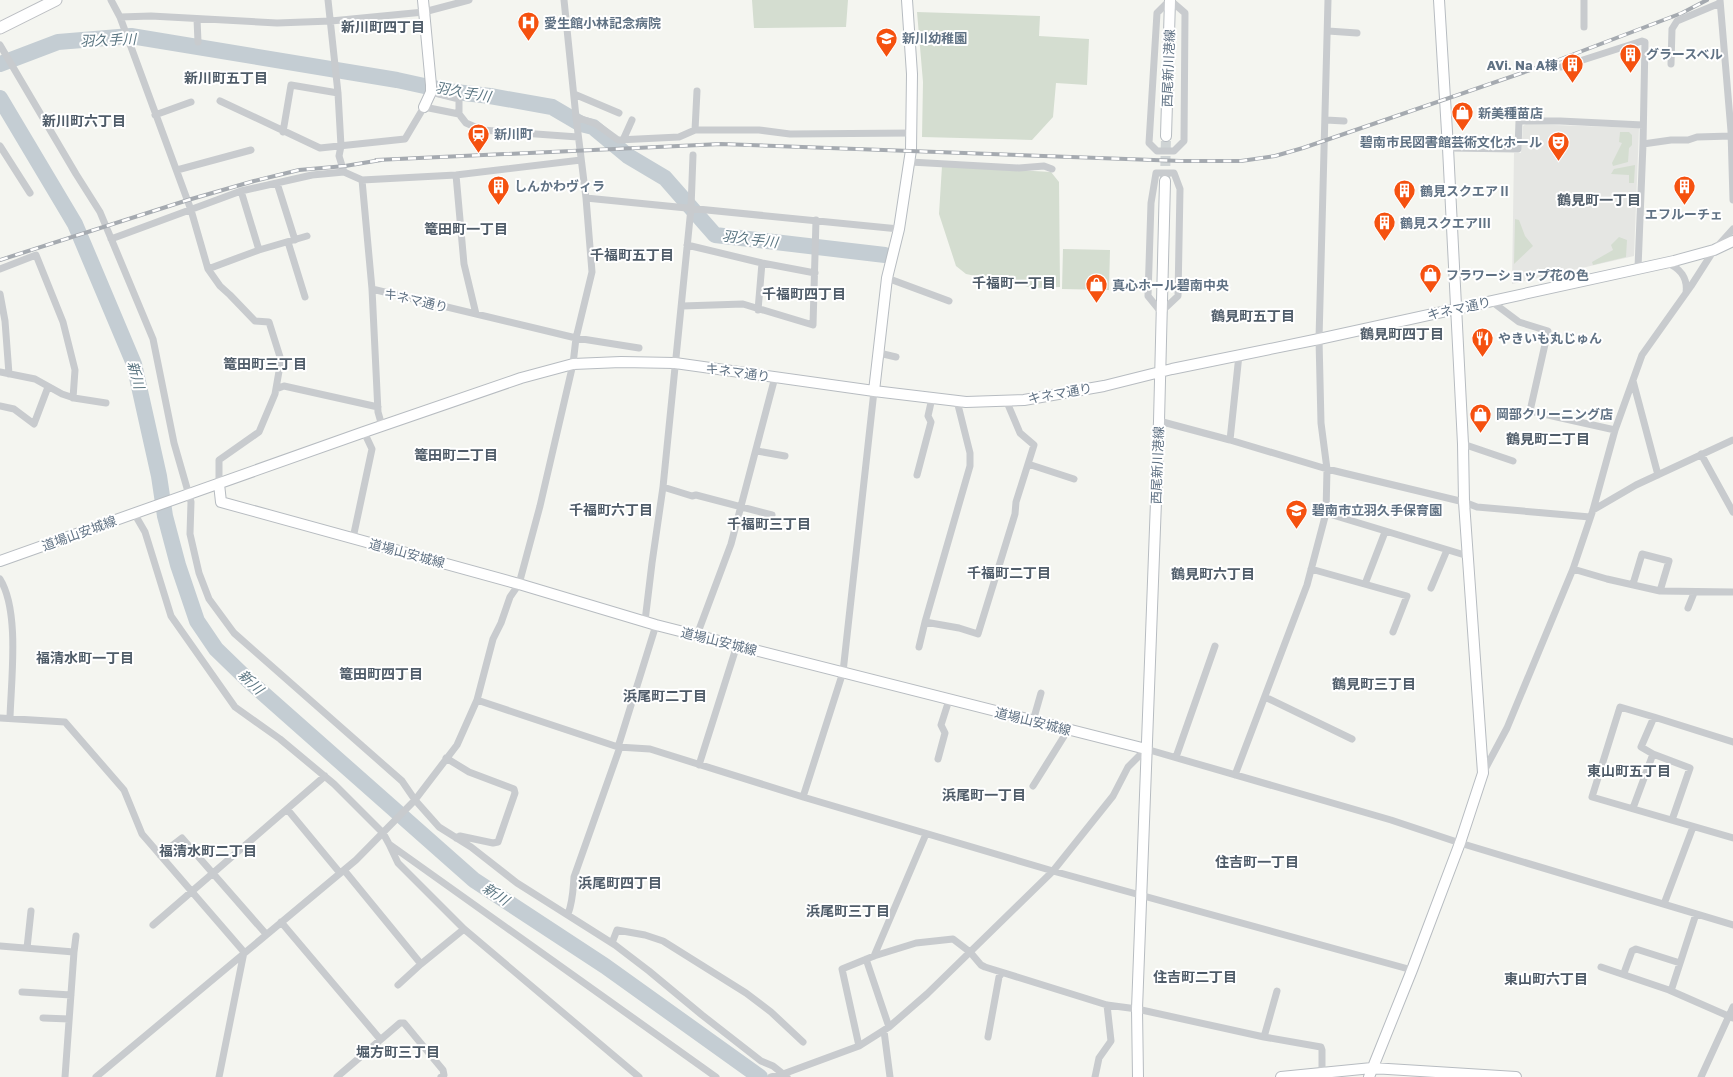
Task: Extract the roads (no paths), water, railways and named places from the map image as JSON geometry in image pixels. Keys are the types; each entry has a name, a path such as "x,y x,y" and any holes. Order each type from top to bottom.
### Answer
{"main road":[{"path":"0,28 56,0"}],"street":[{"path":"111,0 120,17 155,115 177,170 191,210 208,269 220,286 254,321 269,322 281,360 276,389 259,432 219,460 219,484"},
{"path":"328,0 338,93 341,146 339,156 344,172"},
{"path":"220,102 320,148 405,140 431,92 423,0"},
{"path":"120,17 277,23 330,21 424,12 469,0"},
{"path":"96,1077 342,871 383,833 413,802 457,745 476,700 494,639 510,597 519,584 540,506 573,364 576,338 592,272 586,198 578,137 564,0"},
{"path":"802,797 843,672 887,278 899,229 910,162 912,132 912,74 907,0"},
{"path":"1170,0 1185,13 1184,141 1174,151 1157,151 1149,143 1157,13 1170,0"},
{"name":"西尾新川港線","path":"1166,136 1170,0"},
{"path":"1235,775 1307,585 1326,513 1327,469 1321,423 1319,339 1328,0"},
{"path":"1439,0 1463,444 1464,502 1483,773"},
{"path":"1584,0 1584,27"},
{"path":"1671,64 1672,29 1677,21 1720,1 1731,133 1733,200"},
{"path":"197,19 198,42"},
{"path":"1328,31 1357,33"},
{"path":"1561,67 1642,40 1645,42 1638,268"},
{"path":"0,45 68,161 100,212 153,339 185,495 191,502 190,534 199,573 209,598 234,633 402,781 413,802 439,827 517,883 612,942 649,970 726,1034 761,1061 773,1066 785,1076"},
{"path":"283,132 291,85 338,93"},
{"path":"695,130 697,91"},
{"path":"431,92 459,99 460,114 466,123 482,130 578,137"},
{"path":"574,94 619,114"},
{"path":"155,115 191,102"},
{"path":"424,107 460,114"},
{"path":"576,117 596,124 618,140 679,137 695,130 759,130 790,134 912,132"},
{"path":"623,140 632,120"},
{"path":"1326,120 1344,120"},
{"path":"1448,148 1518,149 1519,121 1560,121 1643,125"},
{"path":"1643,144 1671,140 1688,140 1697,137 1731,133"},
{"path":"0,146 30,193"},
{"path":"177,170 251,150"},
{"path":"645,621 663,487 682,306 691,208 693,155"},
{"path":"111,239 241,192 312,175 344,172 362,180 456,175 581,160"},
{"path":"910,162 1019,168 1044,166 1052,169"},
{"path":"1156,173 1174,174 1180,189 1178,296 1161,312 1148,296 1151,203 1156,173"},
{"path":"456,175 464,264 476,314"},
{"name":"キネマ通り","path":"362,180 372,289 378,407 382,426"},
{"name":"西尾新川港線","path":"1146,749 1159,421 1165,181"},
{"path":"277,183 305,297"},
{"path":"241,192 259,250"},
{"path":"586,198 899,229"},
{"path":"682,306 743,304 758,310 813,325 816,220"},
{"path":"1370,1072 1412,970 1460,843 1483,773 1507,728 1573,569 1615,430 1642,355 1686,294 1714,250 1733,229"},
{"path":"208,269 259,250 307,236"},
{"name":"キネマ通り","path":"219,484 521,378 573,364 621,362 676,363 874,391 957,401 1024,400 1104,386 1160,372 1456,309 1714,250 1733,241"},
{"path":"687,245 762,263 815,273"},
{"path":"0,270 36,255 63,322 75,370 73,398"},
{"path":"1664,262 1680,271 1686,283 1686,294"},
{"path":"758,310 762,263"},
{"path":"887,278 949,301"},
{"name":"キネマ通り","path":"372,289 576,338 639,348"},
{"path":"0,294 9,374"},
{"path":"1491,301 1519,322 1548,331 1530,411 1615,430"},
{"path":"879,352 896,357"},
{"path":"1230,440 1239,355"},
{"path":"0,372 35,379 62,394 73,398 106,404"},
{"path":"697,635 731,544 776,377"},
{"path":"1633,381 1658,475"},
{"path":"276,389 284,386 378,407"},
{"path":"0,406 14,409 34,424 48,387"},
{"path":"917,475 931,422 928,416 932,398"},
{"path":"925,622 959,628 978,634 1015,514 1016,502 1034,445 1020,433 1006,400"},
{"path":"918,647 970,466 970,453 957,401"},
{"path":"1159,421 1230,440 1327,469 1464,502 1477,508 1591,513 1636,485 1733,440"},
{"path":"353,538 372,449 364,432"},
{"path":"1463,444 1513,461"},
{"path":"756,451 785,456"},
{"path":"1701,454 1733,512"},
{"path":"1028,464 1074,479"},
{"name":"道場山安城線","path":"0,561 219,484 221,502 519,584 656,625 1146,749"},
{"path":"663,487 692,496 696,495 741,508 772,514"},
{"path":"137,512 145,532 171,616 235,707 280,739 325,776 383,833 398,863 464,929 639,1077"},
{"path":"1326,513 1468,556"},
{"path":"1364,584 1385,532"},
{"path":"1431,588 1447,550"},
{"path":"1633,584 1642,554 1668,561 1660,591"},
{"path":"1311,569 1407,596 1393,632"},
{"path":"1573,569 1607,579 1660,591 1694,593 1733,592"},
{"path":"0,579 4,585 13,625 10,718"},
{"path":"1688,608 1694,593"},
{"path":"568,914 575,889 574,877 619,747 656,625"},
{"path":"699,765 737,645"},
{"path":"1176,757 1215,646"},
{"path":"1033,721 1041,693"},
{"path":"1265,697 1352,739"},
{"path":"476,700 619,747 650,749 802,797 1052,871 1412,970"},
{"path":"938,759 945,733 941,725 949,700"},
{"path":"1733,742 1620,707 1592,794 1592,797 1733,838"},
{"path":"0,718 65,722 124,790 142,834 244,952"},
{"path":"1654,718 1641,747 1653,754 1690,768 1672,820"},
{"path":"1033,786 1068,730"},
{"path":"1146,749 1391,820 1460,843 1733,925"},
{"path":"772,1077 785,1076 859,1046 887,1029 970,952 1052,871 1113,796 1128,767 1146,749"},
{"path":"1138,1077 1137,1009 1146,749"},
{"path":"1633,808 1653,754"},
{"path":"446,758 469,772 514,789 515,793 498,842 493,843 460,836 456,838"},
{"path":"153,924 213,874 325,776"},
{"path":"287,809 421,964"},
{"path":"1664,904 1693,827"},
{"path":"874,956 926,834"},
{"path":"160,855 182,838 266,934"},
{"path":"389,844 716,1077"},
{"path":"26,948 30,911"},
{"path":"1671,990 1696,914"},
{"path":"281,922 380,1039"},
{"path":"398,985 464,929"},
{"path":"612,942 617,930 645,935 662,941 746,993 771,1012 803,1042"},
{"path":"65,1077 76,936"},
{"path":"859,1046 842,969 874,956 916,943 953,939 970,952 981,965 1002,973 1107,1004 1137,1009 1264,1037 1321,1047 1322,1072"},
{"path":"0,946 74,952"},
{"path":"1624,974 1632,951 1636,949 1680,963"},
{"path":"219,1077 244,952"},
{"path":"866,959 887,1029 890,1077"},
{"path":"1601,967 1671,990 1731,1018"},
{"path":"988,1037 999,977 1002,973"},
{"path":"1264,1037 1277,991"},
{"path":"22,992 71,996"},
{"path":"1094,1077 1100,1058 1111,1041 1107,1004"},
{"path":"1701,1077 1731,1018 1733,1007"},
{"path":"43,1018 69,1019"},
{"path":"337,1077 400,1023 404,1023 443,1070 444,1075 441,1077"},
{"path":"1282,1077 1322,1072 1370,1072 1516,1077"}],"waterway":[{"name":"羽久手川","path":"0,64 58,42 131,36 397,80 447,91 490,96 552,107 581,124 593,127 628,156 665,178 715,235 885,255"},
{"name":"新川","path":"0,98 75,224 134,364 159,476 165,516 178,565 197,621 216,649 249,681 474,880 605,966 760,1077"}],"tunnel":[{"path":"1165,181 1166,136"}],"railway":[{"path":"376,160 721,144 1181,161 1241,161 1275,156 1303,148 1548,64 1682,13 1707,0"},
{"path":"0,260 188,200 254,181 299,170 345,166 381,160"}],"place":[{"name":"愛生館小林記念病院","path":"529,42"},
{"name":"新川幼稚園","path":"886,58"},
{"name":"グラースベル","path":"1630,74"},
{"name":"AVi. Na A棟","path":"1573,84"},
{"name":"新美種苗店","path":"1462,132"},
{"name":"新川町","path":"478,154"},
{"name":"碧南市民図書館芸術文化ホール","path":"1558,162"},
{"name":"しんかわヴィラ","path":"499,206"},
{"name":"エフルーチェ","path":"1684,206"},
{"name":"鶴見スクエアⅡ","path":"1404,210"},
{"name":"鶴見スクエアⅢ","path":"1385,242"},
{"name":"フラワーショップ花の色","path":"1430,294"},
{"name":"真心ホール碧南中央","path":"1096,304"},
{"name":"やきいも丸じゅん","path":"1482,358"},
{"name":"岡部クリーニング店","path":"1480,434"},
{"name":"碧南市立羽久手保育園","path":"1296,530"}],"district":[{"name":"新川町四丁目","path":"383,27"},
{"name":"新川町五丁目","path":"226,78"},
{"name":"新川町六丁目","path":"84,121"},
{"name":"鶴見町一丁目","path":"1599,200"},
{"name":"篭田町一丁目","path":"466,229"},
{"name":"千福町五丁目","path":"632,255"},
{"name":"千福町一丁目","path":"1014,283"},
{"name":"千福町四丁目","path":"804,294"},
{"name":"鶴見町五丁目","path":"1253,316"},
{"name":"鶴見町四丁目","path":"1402,334"},
{"name":"篭田町三丁目","path":"265,364"},
{"name":"鶴見町二丁目","path":"1548,439"},
{"name":"篭田町二丁目","path":"456,455"},
{"name":"千福町六丁目","path":"611,510"},
{"name":"千福町三丁目","path":"769,524"},
{"name":"千福町二丁目","path":"1009,573"},
{"name":"鶴見町六丁目","path":"1213,574"},
{"name":"福清水町一丁目","path":"85,658"},
{"name":"篭田町四丁目","path":"381,674"},
{"name":"鶴見町三丁目","path":"1374,684"},
{"name":"浜尾町二丁目","path":"665,696"},
{"name":"東山町五丁目","path":"1629,771"},
{"name":"浜尾町一丁目","path":"984,795"},
{"name":"福清水町二丁目","path":"208,851"},
{"name":"住吉町一丁目","path":"1257,862"},
{"name":"浜尾町四丁目","path":"620,883"},
{"name":"浜尾町三丁目","path":"848,911"},
{"name":"住吉町二丁目","path":"1195,977"},
{"name":"東山町六丁目","path":"1546,979"},
{"name":"堀方町三丁目","path":"398,1052"}]}
